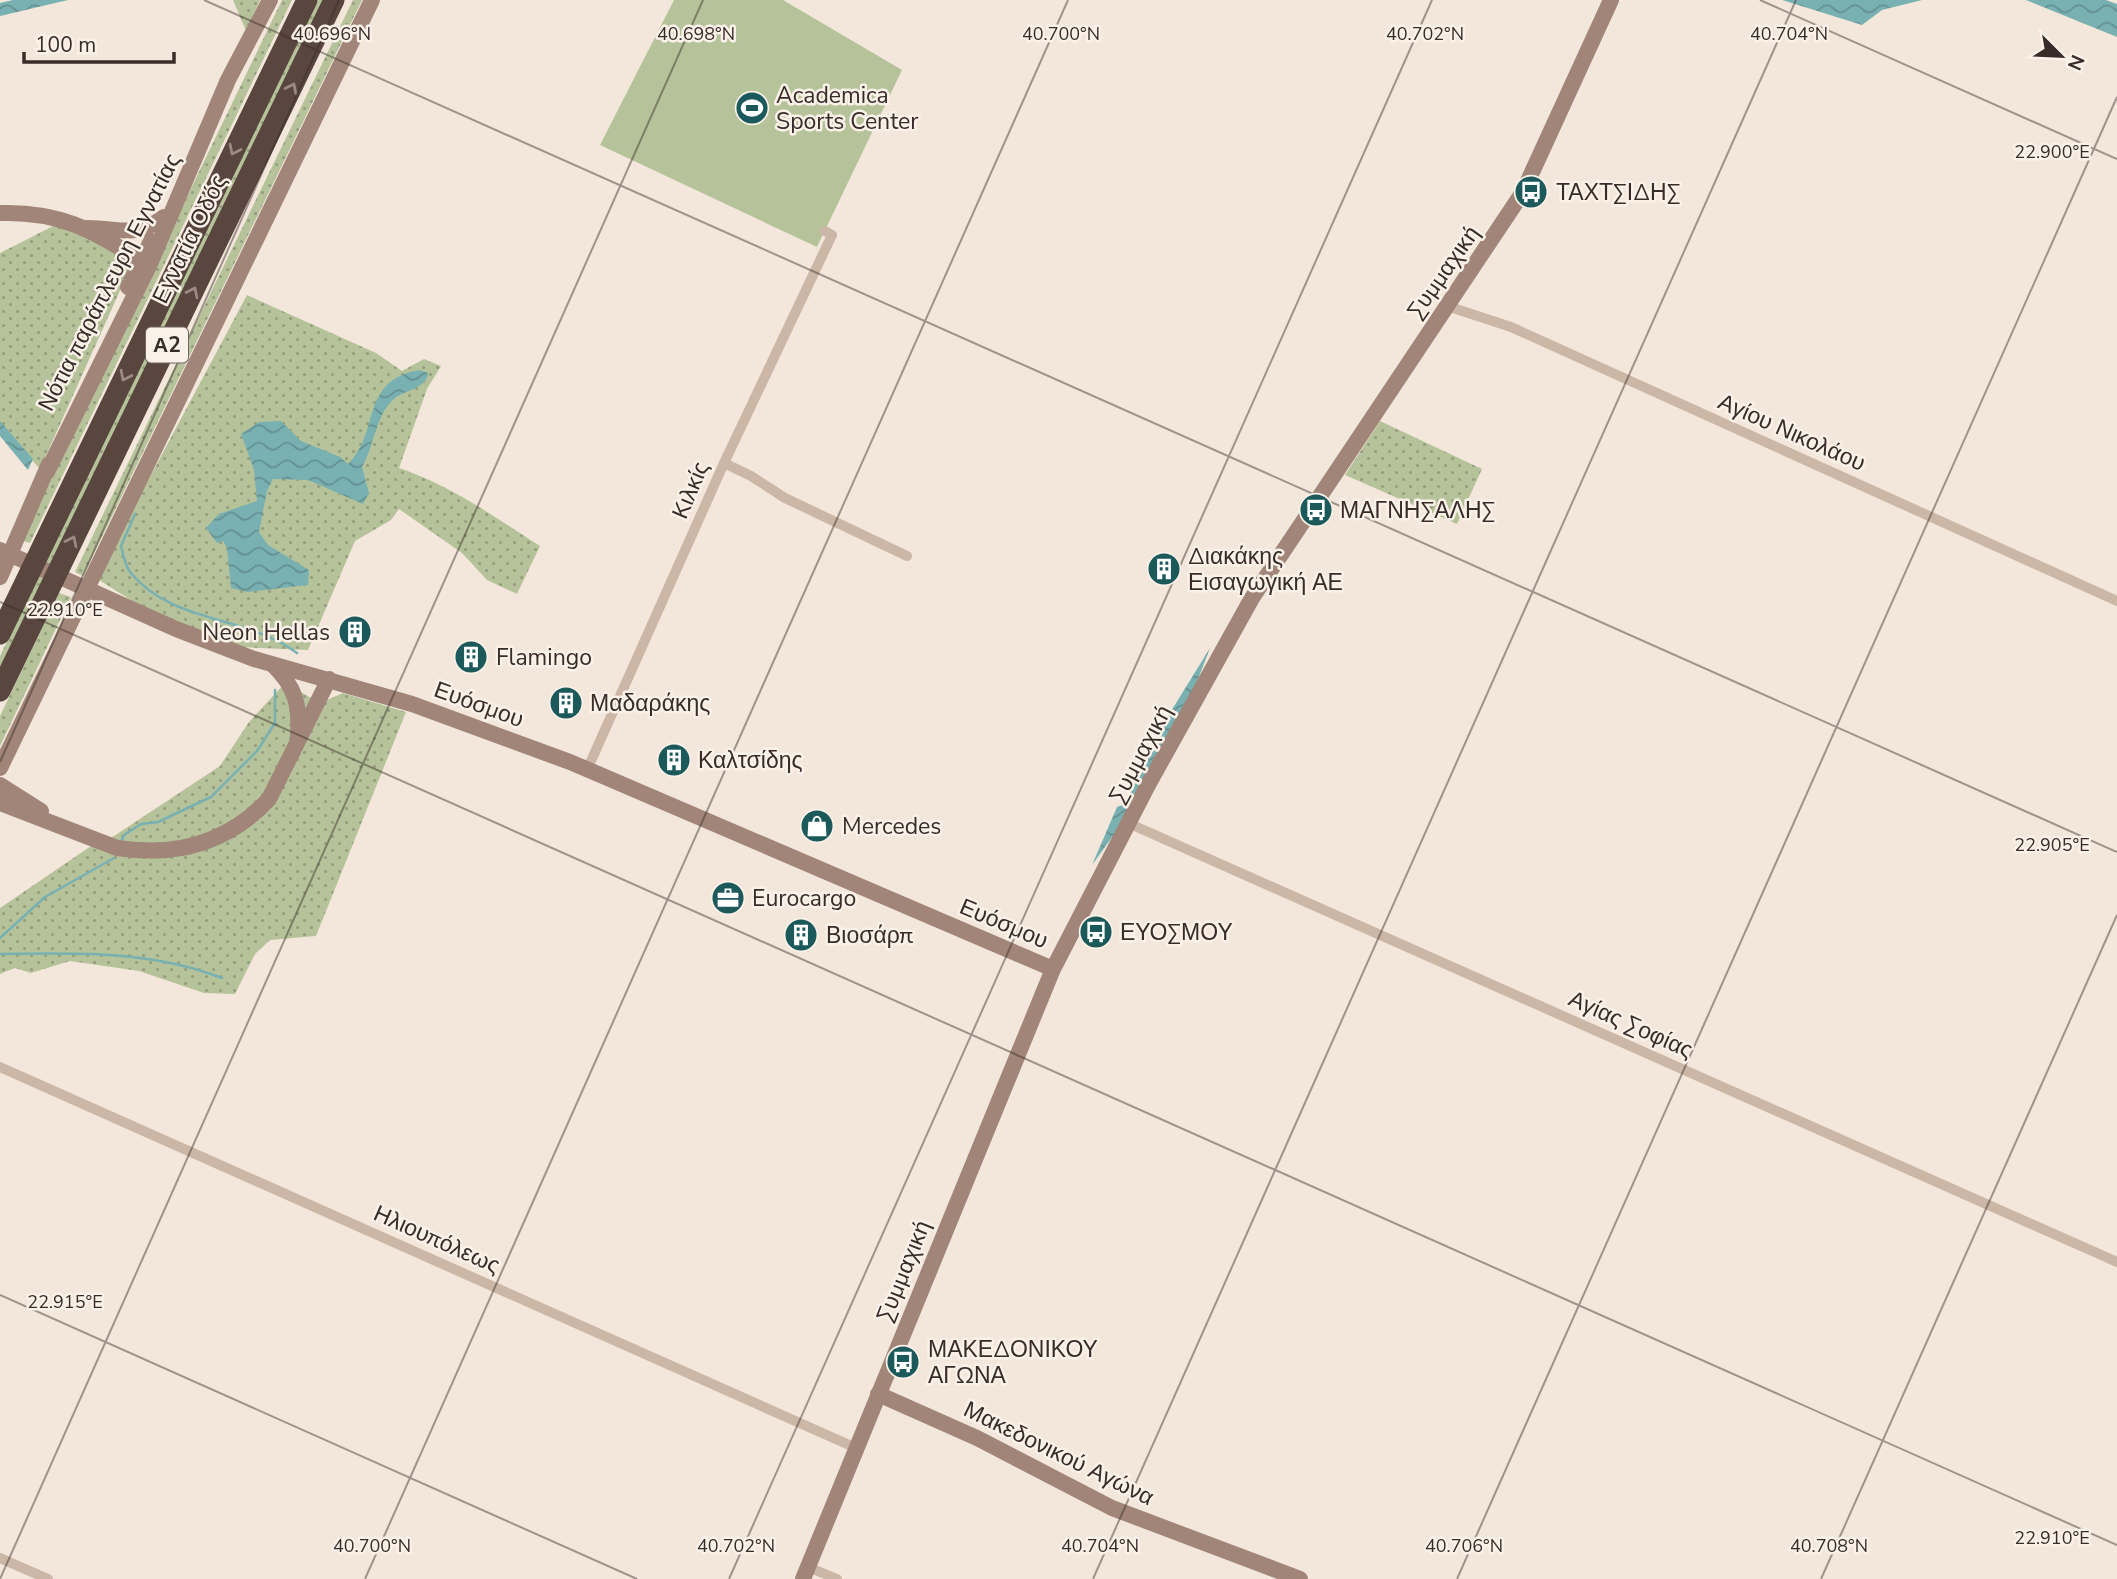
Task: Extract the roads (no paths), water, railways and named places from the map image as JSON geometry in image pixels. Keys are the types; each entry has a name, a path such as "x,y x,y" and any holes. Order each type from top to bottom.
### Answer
{"highway":[{"name":"Εγνατία Οδός","path":"0,634 307,0"},
{"name":"Εγνατία Οδός","path":"0,691 334,0"}],"street":[{"name":"Νότια παράπλευρη Εγνατίας","path":"0,577 47,471 60,431 199,153 228,80 270,0"},
{"path":"0,768 372,0"},
{"name":"Συμμαχική","path":"805,1573 1053,969 1128,823 1252,598 1523,192 1611,0"},
{"name":"Νότια παράπλευρη Εγνατίας","path":"145,258 199,153"},
{"path":"0,213 42,215 87,228 145,258"},
{"path":"87,228 147,230 164,217"},
{"path":"108,228 145,258"},
{"name":"Κιλκίς","path":"587,769 724,463 832,235 825,231"},
{"name":"Αγίου Νικολάου","path":"1447,306 1511,327 2117,601"},
{"path":"724,463 751,476 785,498 907,556"},
{"name":"Ευόσμου","path":"0,550 176,629 271,664 328,679 489,731 587,769 1053,969"},
{"path":"271,664 292,686 300,714"},
{"path":"298,744 300,714 307,694 328,679"},
{"path":"0,803 117,848 137,851 178,850 205,843 229,832 257,812 278,785 328,679"},
{"path":"0,785 60,824"},
{"path":"0,817 22,811"},
{"name":"Αγίας Σοφίας","path":"1128,823 2117,1262"},
{"name":"Ηλιουπόλεως","path":"0,1067 856,1448"},
{"name":"Μακεδονικού Αγώνα","path":"878,1394 977,1438 1112,1508 1300,1579"},
{"path":"0,1558 48,1579"},
{"path":"805,1573 837,1579"}],"water":[{"path":"13,0 68,0 0,16 0,3"},
{"path":"1782,0 1922,0 1882,10 1862,25"},
{"path":"2026,0 2106,0 2117,4 2117,37"},
{"path":"419,370 428,373 424,382 395,398 379,421 362,467 369,493 363,504 308,480 273,479 267,491 259,532 268,545 309,570 308,585 248,592 231,588 227,548 223,541 217,543 206,528 219,514 257,501 254,470 241,434 259,422 281,421 301,441 340,457 348,464 365,437 373,409 387,385 400,376"},
{"path":"0,421 33,459 28,470 0,436"},
{"path":"1210,648 1195,687 1136,804 1092,865 1117,807 1130,802 1131,791 1168,716"}],"waterway":[{"path":"135,514 121,546 128,569 147,589 188,610 255,632 297,653"},
{"path":"121,842 124,835 141,824 158,822 211,797 257,751 275,723 275,690"},
{"path":"0,938 45,897 114,858"},
{"path":"0,954 85,954 140,958 168,962 222,978"}],"place":[{"name":"Academica Sports Center","path":"752,108"},
{"name":"ΤΑΧΤΣΙΔΗΣ","path":"1531,192"},
{"name":"ΜΑΓΝΗΣΑΛΗΣ","path":"1316,510"},
{"name":"Διακάκης Εισαγωγική ΑΕ","path":"1164,569"},
{"name":"Neon Hellas","path":"355,632"},
{"name":"Flamingo","path":"471,657"},
{"name":"Μαδαράκης","path":"566,703"},
{"name":"Καλτσίδης","path":"674,760"},
{"name":"Mercedes","path":"817,826"},
{"name":"Eurocargo","path":"728,898"},
{"name":"ΕΥΟΣΜΟΥ","path":"1096,932"},
{"name":"Βιοσάρπ","path":"801,935"},
{"name":"ΜΑΚΕΔΟΝΙΚΟΥ ΑΓΩΝΑ","path":"903,1362"}]}
